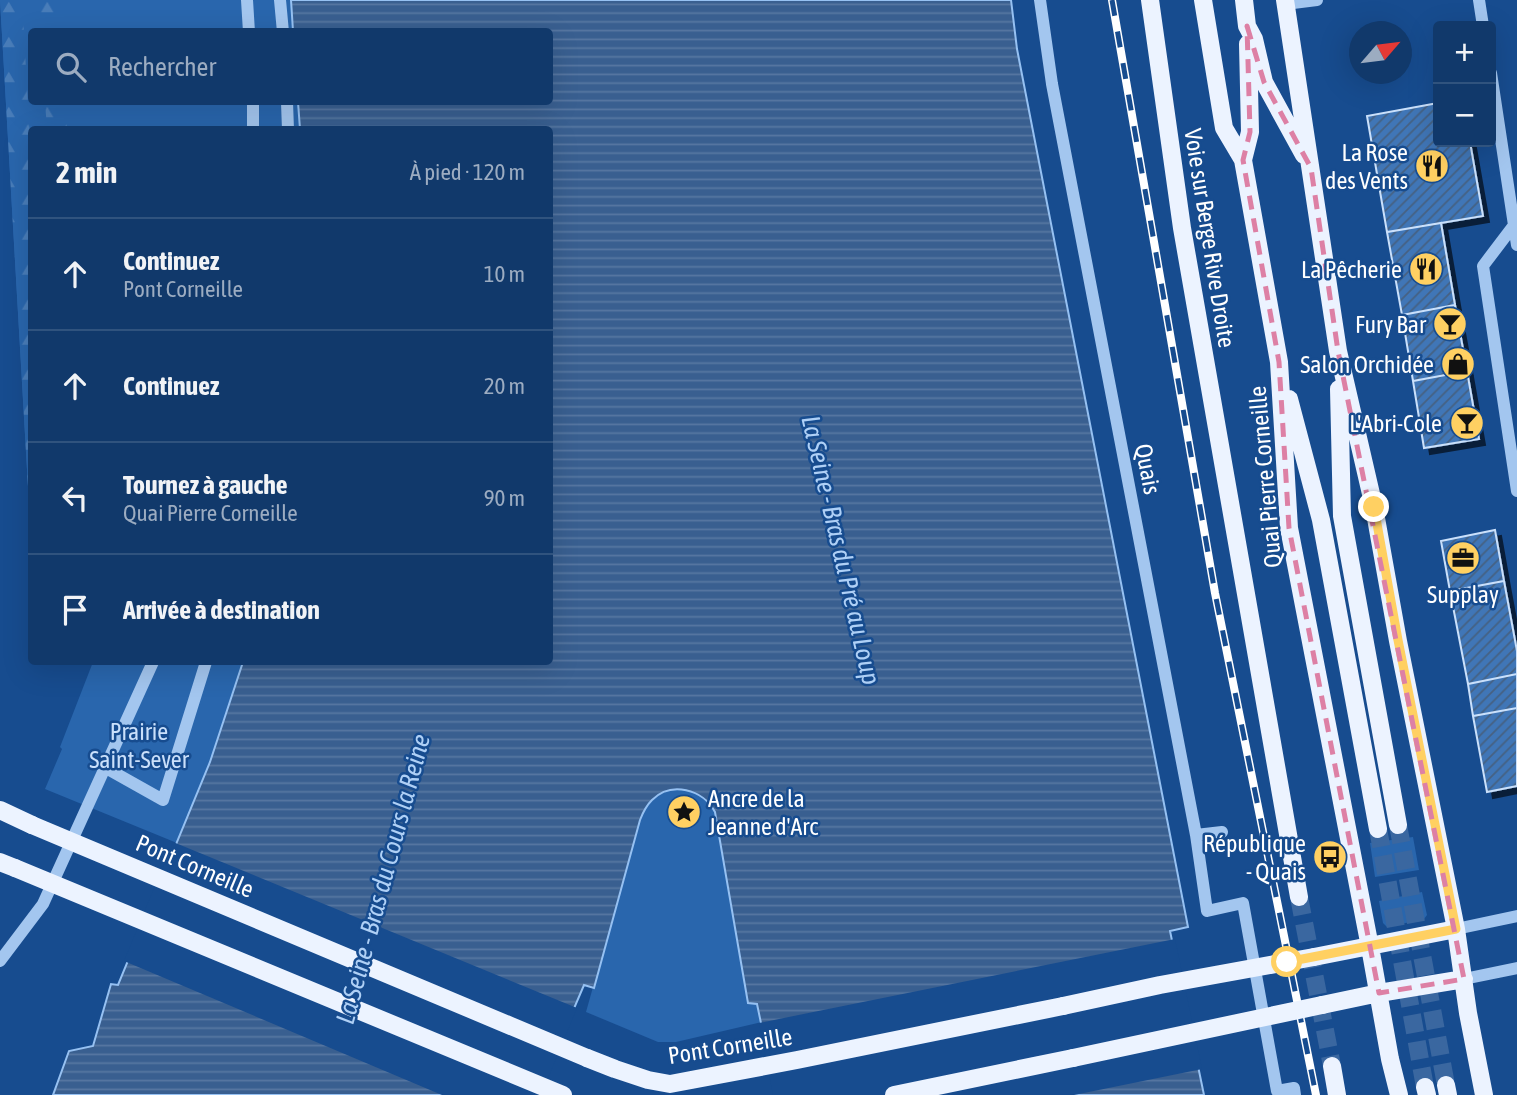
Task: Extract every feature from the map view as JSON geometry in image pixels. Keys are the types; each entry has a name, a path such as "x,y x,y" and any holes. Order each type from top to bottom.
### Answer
{"main road":[{"name":"Voie sur Berge Rive Droite","path":"1150,0 1182,228 1299,897"},
{"name":"Quai Pierre Corneille","path":"1203,0 1224,128 1243,160 1279,362 1289,528 1399,1095"},
{"path":"1243,160 1250,132 1244,0"},
{"path":"1285,2 1338,351 1374,507 1456,929 1468,1013 1484,1095"},
{"path":"1247,26 1254,39 1264,82 1311,168"},
{"path":"1338,351 1342,516 1398,825"},
{"path":"1279,362 1321,520 1378,829"},
{"name":"Pont Corneille","path":"0,810 597,1062 669,1089 1183,981 1456,929"},
{"path":"8,865 563,1095"},
{"path":"894,1095 1379,993 1464,979"},
{"path":"1332,1066 1338,1095"}],"street":[{"path":"247,0 249,28"},
{"path":"280,0 283,28"},
{"name":"Quais","path":"1040,0 1052,84 1196,835 1207,911 1243,903 1277,1091 1294,1088 1296,1095"},
{"path":"1285,2 1317,0"},
{"path":"1479,0 1482,21"},
{"path":"1493,84 1517,245"},
{"path":"253,105 253,126"},
{"path":"287,105 288,126"},
{"path":"1514,225 1483,266 1517,491"},
{"path":"0,961 43,904 152,665"},
{"path":"106,768 163,800 205,665"},
{"path":"1196,835 1222,832"},
{"path":"1456,929 1517,916"},
{"path":"1464,979 1517,968"}],"highlighted area":[{"path":"1247,26 1264,82 1311,168 1338,351 1464,979 1379,993 1289,528 1279,362 1243,160 1250,132"}],"green space":[{"path":"0,0 291,0 293,28 28,28 28,105 298,105 300,126 28,126 28,487"},
{"path":"0,0 22,0 29,126 28,487"},
{"path":"39,0 59,0 61,28 41,28"},
{"path":"45,105 65,105 67,126 47,126"},
{"name":"Prairie Saint-Sever","path":"92,665 242,665 210,762 177,843 45,789 62,749 60,747"},
{"path":"673,789 697,794 707,801 715,812 748,1003 757,1003 762,1022 676,1042 658,1042 586,1012 640,820 653,800"},
{"path":"1413,837 1419,870 1375,877 1370,843"},
{"path":"1422,892 1427,915 1424,919 1387,927 1383,923 1379,901"}],"water":[{"path":"291,0 1011,0 1017,49 1188,927 1170,931 1204,1095 776,1095 757,1004 748,1003 715,812 710,804 695,793 677,789 660,794 642,814 594,988 584,985 537,1095 53,1095 69,1051 93,1046 111,984 118,985 210,762 242,665 553,665 553,126 300,126 298,105 553,105 553,28 293,28"}],"pier":[{"path":"173,842 577,1008 541,1095 442,1095 124,961"},
{"path":"1175,939 1202,1069 1074,1095 773,1095 759,1023"}],"building":[{"path":"1433,104 1433,147 1471,147 1483,216 1387,232 1367,116"},
{"path":"1441,223 1455,305 1402,315 1387,232"},
{"path":"1455,305 1467,371 1413,381 1402,315"},
{"path":"1467,371 1479,439 1424,448 1413,381"},
{"path":"1495,530 1504,581 1450,591 1441,541"},
{"path":"1504,581 1517,651 1517,674 1468,684 1450,591"},
{"path":"1517,674 1517,708 1473,716 1468,684"},
{"path":"1517,708 1517,786 1487,792 1473,716"}],"tunnel":[{"path":"1398,825 1446,1085"},
{"path":"1378,829 1425,1087"},
{"path":"1299,897 1332,1066"}],"railway":[{"path":"1112,0 1215,593 1316,1095"}],"place":[{"name":"La Rose des Vents","path":"1432,166"},
{"name":"La Pêcherie","path":"1426,269"},
{"name":"Fury Bar","path":"1450,324"},
{"name":"Salon Orchidée","path":"1458,364"},
{"name":"L'Abri-Cole","path":"1467,423"},
{"name":"Supplay","path":"1463,558"},
{"name":"Ancre de la Jeanne d'Arc","path":"684,812"},
{"name":"République - Quais","path":"1330,857"}],"route":[{"path":"1287,962 1456,929 1374,507"}],"water label":[{"name":"La Seine - Bras du Pré au Loup","path":"841,550"},
{"name":"La Seine - Bras du Cours la Reine","path":"383,879"}]}
